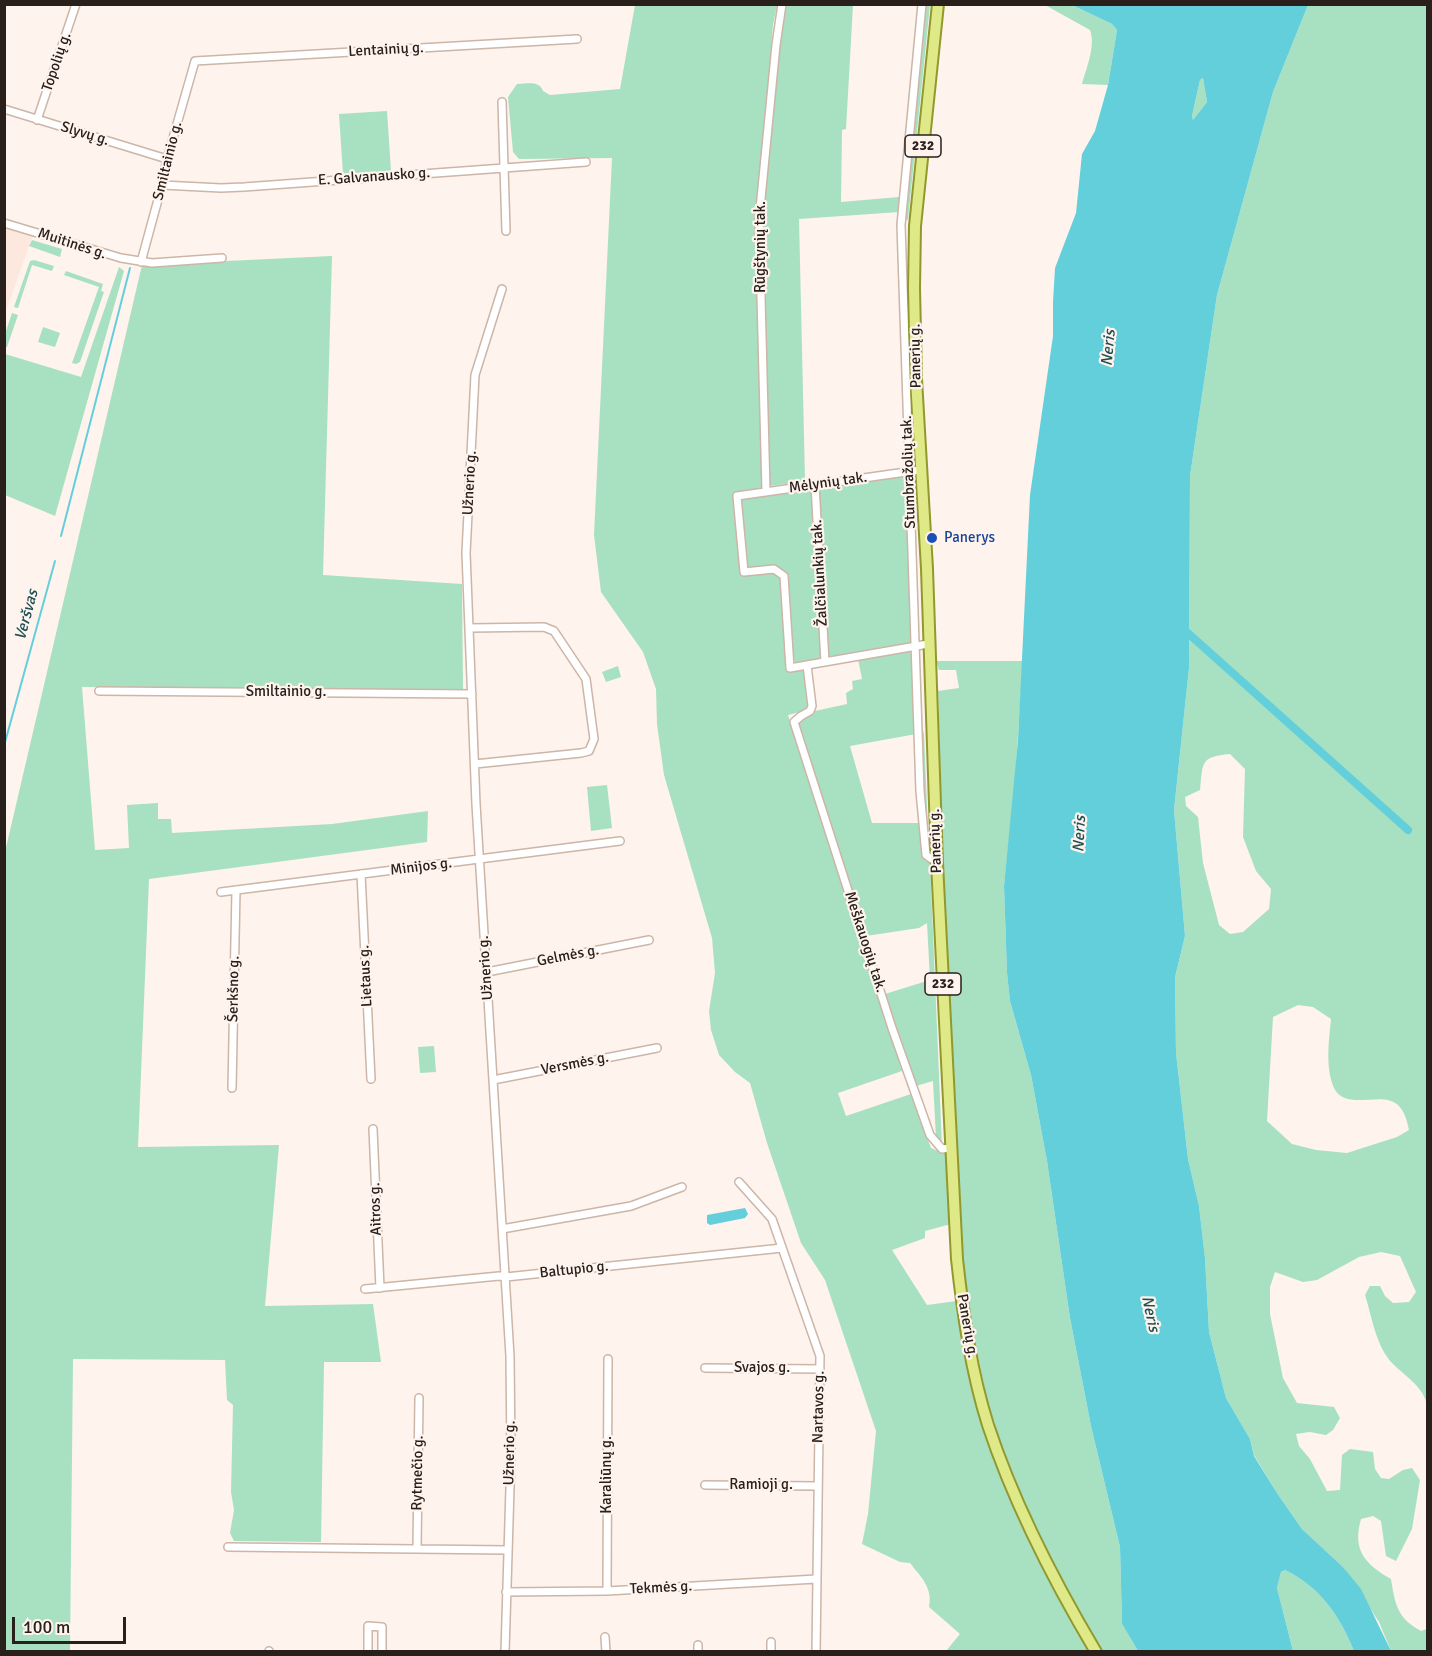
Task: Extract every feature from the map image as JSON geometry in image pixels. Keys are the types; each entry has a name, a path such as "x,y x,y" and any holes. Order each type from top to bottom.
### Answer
{"main road":[{"name":"Panerių g.","path":"938,4 915,226 914,471 927,569 937,863 957,1259 963,1313 978,1388 988,1423 1026,1518 1096,1652"}],"street":[{"name":"Topolių g.","path":"37,120 76,4"},
{"name":"Rūgštynių tak.","path":"766,491 759,219 782,4"},
{"name":"Stumbražolių tak.","path":"922,4 901,225 914,471 918,726 924,841 926,855 937,863"},
{"name":"Lentainių g.","path":"195,61 577,39"},
{"name":"Smiltainio g.","path":"141,261 195,61"},
{"path":"502,102 506,231"},
{"name":"Slyvų g.","path":"4,109 167,159"},
{"name":"E. Galvanausko g.","path":"162,185 232,188 586,162"},
{"name":"Muitinės g.","path":"4,223 115,257 152,263 222,258"},
{"name":"Užnerio g.","path":"502,289 475,375 466,553 479,860 510,1356 511,1455 506,1652"},
{"name":"Mėlynių tak.","path":"807,665 790,668 783,576 774,569 744,572 737,496 914,471"},
{"name":"Žalčialunkių tak.","path":"815,485 825,662"},
{"path":"470,628 544,627 554,631 586,679 594,739 588,751 581,753 475,764"},
{"path":"807,665 928,644"},
{"name":"Meškauogių tak.","path":"807,665 812,706 810,711 794,722 892,1028 930,1135 942,1149 951,1148"},
{"name":"Smiltainio g.","path":"99,691 472,693"},
{"name":"Minijos g.","path":"221,892 620,841"},
{"name":"Lietaus g.","path":"361,874 371,1079"},
{"name":"Šerkšno g.","path":"232,1088 236,890"},
{"name":"Gelmės g.","path":"487,972 649,940"},
{"name":"Versmės g.","path":"493,1080 657,1047"},
{"name":"Aitros g.","path":"373,1129 380,1288"},
{"name":"Nartavos g.","path":"739,1182 772,1220 819,1356 816,1652"},
{"path":"502,1229 631,1206 682,1187"},
{"name":"Baltupio g.","path":"365,1289 506,1277 782,1248"},
{"name":"Karaliūnų g.","path":"607,1591 608,1359"},
{"name":"Svajos g.","path":"705,1368 820,1369"},
{"name":"Rytmečio g.","path":"417,1548 420,1398"},
{"name":"Ramioji g.","path":"705,1485 817,1486"},
{"path":"228,1547 507,1550"},
{"name":"Tekmės g.","path":"506,1592 607,1591 816,1579"},
{"path":"368,1652 368,1626 382,1627 382,1652"},
{"path":"605,1637 606,1652"},
{"path":"771,1642 771,1652"}],"shaded area":[{"path":"5,223 34,232 5,314"}],"green space":[{"path":"635,5 777,5 773,25 756,232 762,488 735,494 741,573 775,572 780,575 788,671 803,669 808,710 788,715 902,1071 838,1093 846,1116 911,1094 931,1148 948,1155 951,1224 925,1231 925,1238 892,1250 927,1305 956,1301 963,1348 974,1394 1004,1483 1044,1568 1090,1651 946,1651 960,1634 929,1607 928,1588 918,1573 910,1563 900,1562 862,1544 868,1514 876,1431 825,1280 801,1243 767,1143 750,1083 735,1072 719,1055 711,1030 709,1011 715,973 712,938 664,775 657,724 656,689 643,652 601,592 594,535 612,158 519,159 513,152 508,97 517,84 529,83 539,85 550,95 620,89"},
{"path":"783,5 853,5 846,129 842,130 841,202 899,197 899,212 799,219 805,480 769,486 762,210"},
{"path":"926,5 930,5 908,220 904,218"},
{"path":"1045,5 1072,5 1112,24 1117,30 1108,85 1082,84 1091,50 1090,30"},
{"path":"1308,5 1427,5 1427,1406 1419,1388 1393,1364 1382,1349 1365,1295 1370,1286 1380,1286 1385,1296 1393,1303 1409,1302 1416,1292 1400,1256 1381,1252 1359,1257 1317,1280 1303,1282 1275,1272 1270,1287 1270,1314 1283,1378 1297,1403 1334,1407 1340,1418 1333,1430 1326,1435 1310,1432 1296,1434 1299,1446 1310,1459 1327,1491 1340,1490 1342,1455 1350,1449 1373,1452 1375,1469 1381,1478 1389,1479 1403,1470 1412,1468 1420,1480 1412,1529 1396,1561 1386,1556 1381,1521 1373,1516 1361,1519 1358,1539 1368,1562 1391,1579 1398,1610 1413,1626 1421,1631 1427,1629 1427,1651 1391,1651 1379,1622 1343,1567 1302,1529 1279,1496 1254,1455 1250,1439 1226,1398 1209,1332 1205,1258 1199,1206 1188,1159 1176,1053 1175,977 1185,936 1174,810 1189,668 1190,476 1217,295 1273,92","holes":["1230,754 1245,769 1243,837 1256,871 1271,889 1269,909 1243,932 1230,934 1219,925 1203,863 1198,817 1186,806 1185,797 1200,790 1203,767 1208,759","1298,1005 1313,1007 1331,1019 1329,1071 1334,1088 1340,1095 1355,1100 1391,1101 1402,1111 1409,1130 1397,1137 1347,1153 1316,1150 1292,1144 1267,1121 1273,1017"]},
{"path":"1203,78 1207,102 1193,120 1200,80"},
{"path":"387,111 391,171 343,174 339,114"},
{"path":"32,240 62,249 60,257 29,246"},
{"path":"332,256 323,575 462,584 463,690 82,687 95,850 129,848 127,805 158,803 158,819 171,819 172,833 332,824 428,811 427,842 149,879 138,1147 279,1145 265,1306 373,1304 381,1362 324,1362 321,1542 234,1541 230,1533 234,1510 231,1492 233,1405 227,1400 225,1360 73,1359 70,1651 5,1652 5,852 142,265"},
{"path":"30,261 54,266 52,271 32,265 18,308 14,307"},
{"path":"119,267 124,271 55,516 5,495 5,354 81,377"},
{"path":"66,271 103,284 101,291 104,292 80,362 76,364 72,363 99,287 64,275"},
{"path":"12,313 18,315 7,347 5,347 5,334"},
{"path":"43,327 60,333 55,347 38,342"},
{"path":"906,476 914,643 829,659 827,658 817,487"},
{"path":"814,487 823,658 821,661 796,664 793,657 786,576 783,571 747,569 740,498"},
{"path":"913,651 916,734 850,746 872,823 921,823 925,861 930,862 942,1146 936,1138 933,1081 916,1086 885,994 930,980 927,923 919,928 866,936 798,724 801,719 814,714 815,711 847,704 846,693 853,689 852,681 862,679 858,659"},
{"path":"936,661 1023,661 1015,780 1004,886 1010,1001 1031,1075 1047,1161 1070,1318 1091,1426 1120,1547 1122,1624 1138,1651 1101,1651 1053,1562 1024,1501 1001,1444 987,1399 966,1299 956,1149 938,691 959,688 956,670 939,670"},
{"path":"618,666 621,677 606,682 602,672"},
{"path":"919,717 924,734 929,854 928,853"},
{"path":"607,785 612,828 591,831 587,787"},
{"path":"434,1046 436,1072 420,1073 418,1047"},
{"path":"1285,1570 1319,1594 1335,1614 1354,1651 1293,1651 1277,1588 1281,1572"}],"water":[{"name":"Neris","path":"1072,5 1308,5 1273,92 1217,295 1190,476 1189,668 1174,810 1185,936 1175,977 1176,1053 1188,1159 1199,1206 1205,1258 1209,1332 1226,1398 1250,1439 1254,1456 1279,1496 1302,1529 1343,1567 1361,1589 1391,1651 1354,1651 1335,1614 1319,1594 1285,1570 1281,1572 1277,1588 1293,1651 1138,1651 1122,1624 1120,1547 1091,1426 1070,1318 1047,1161 1031,1075 1010,1001 1004,886 1018,740 1030,495 1053,336 1055,268 1076,213 1082,154 1095,131 1108,85 1117,30 1112,24","holes":["1203,78 1207,102 1193,120 1200,80"]},
{"path":"745,1208 748,1214 745,1218 710,1225 707,1223 707,1215"}],"waterway":[{"path":"61,536 130,268"},
{"name":"Veršvas","path":"4,746 55,561"},
{"path":"1180,626 1408,830"}],"place":[{"name":"Panerys","path":"932,538"}]}
